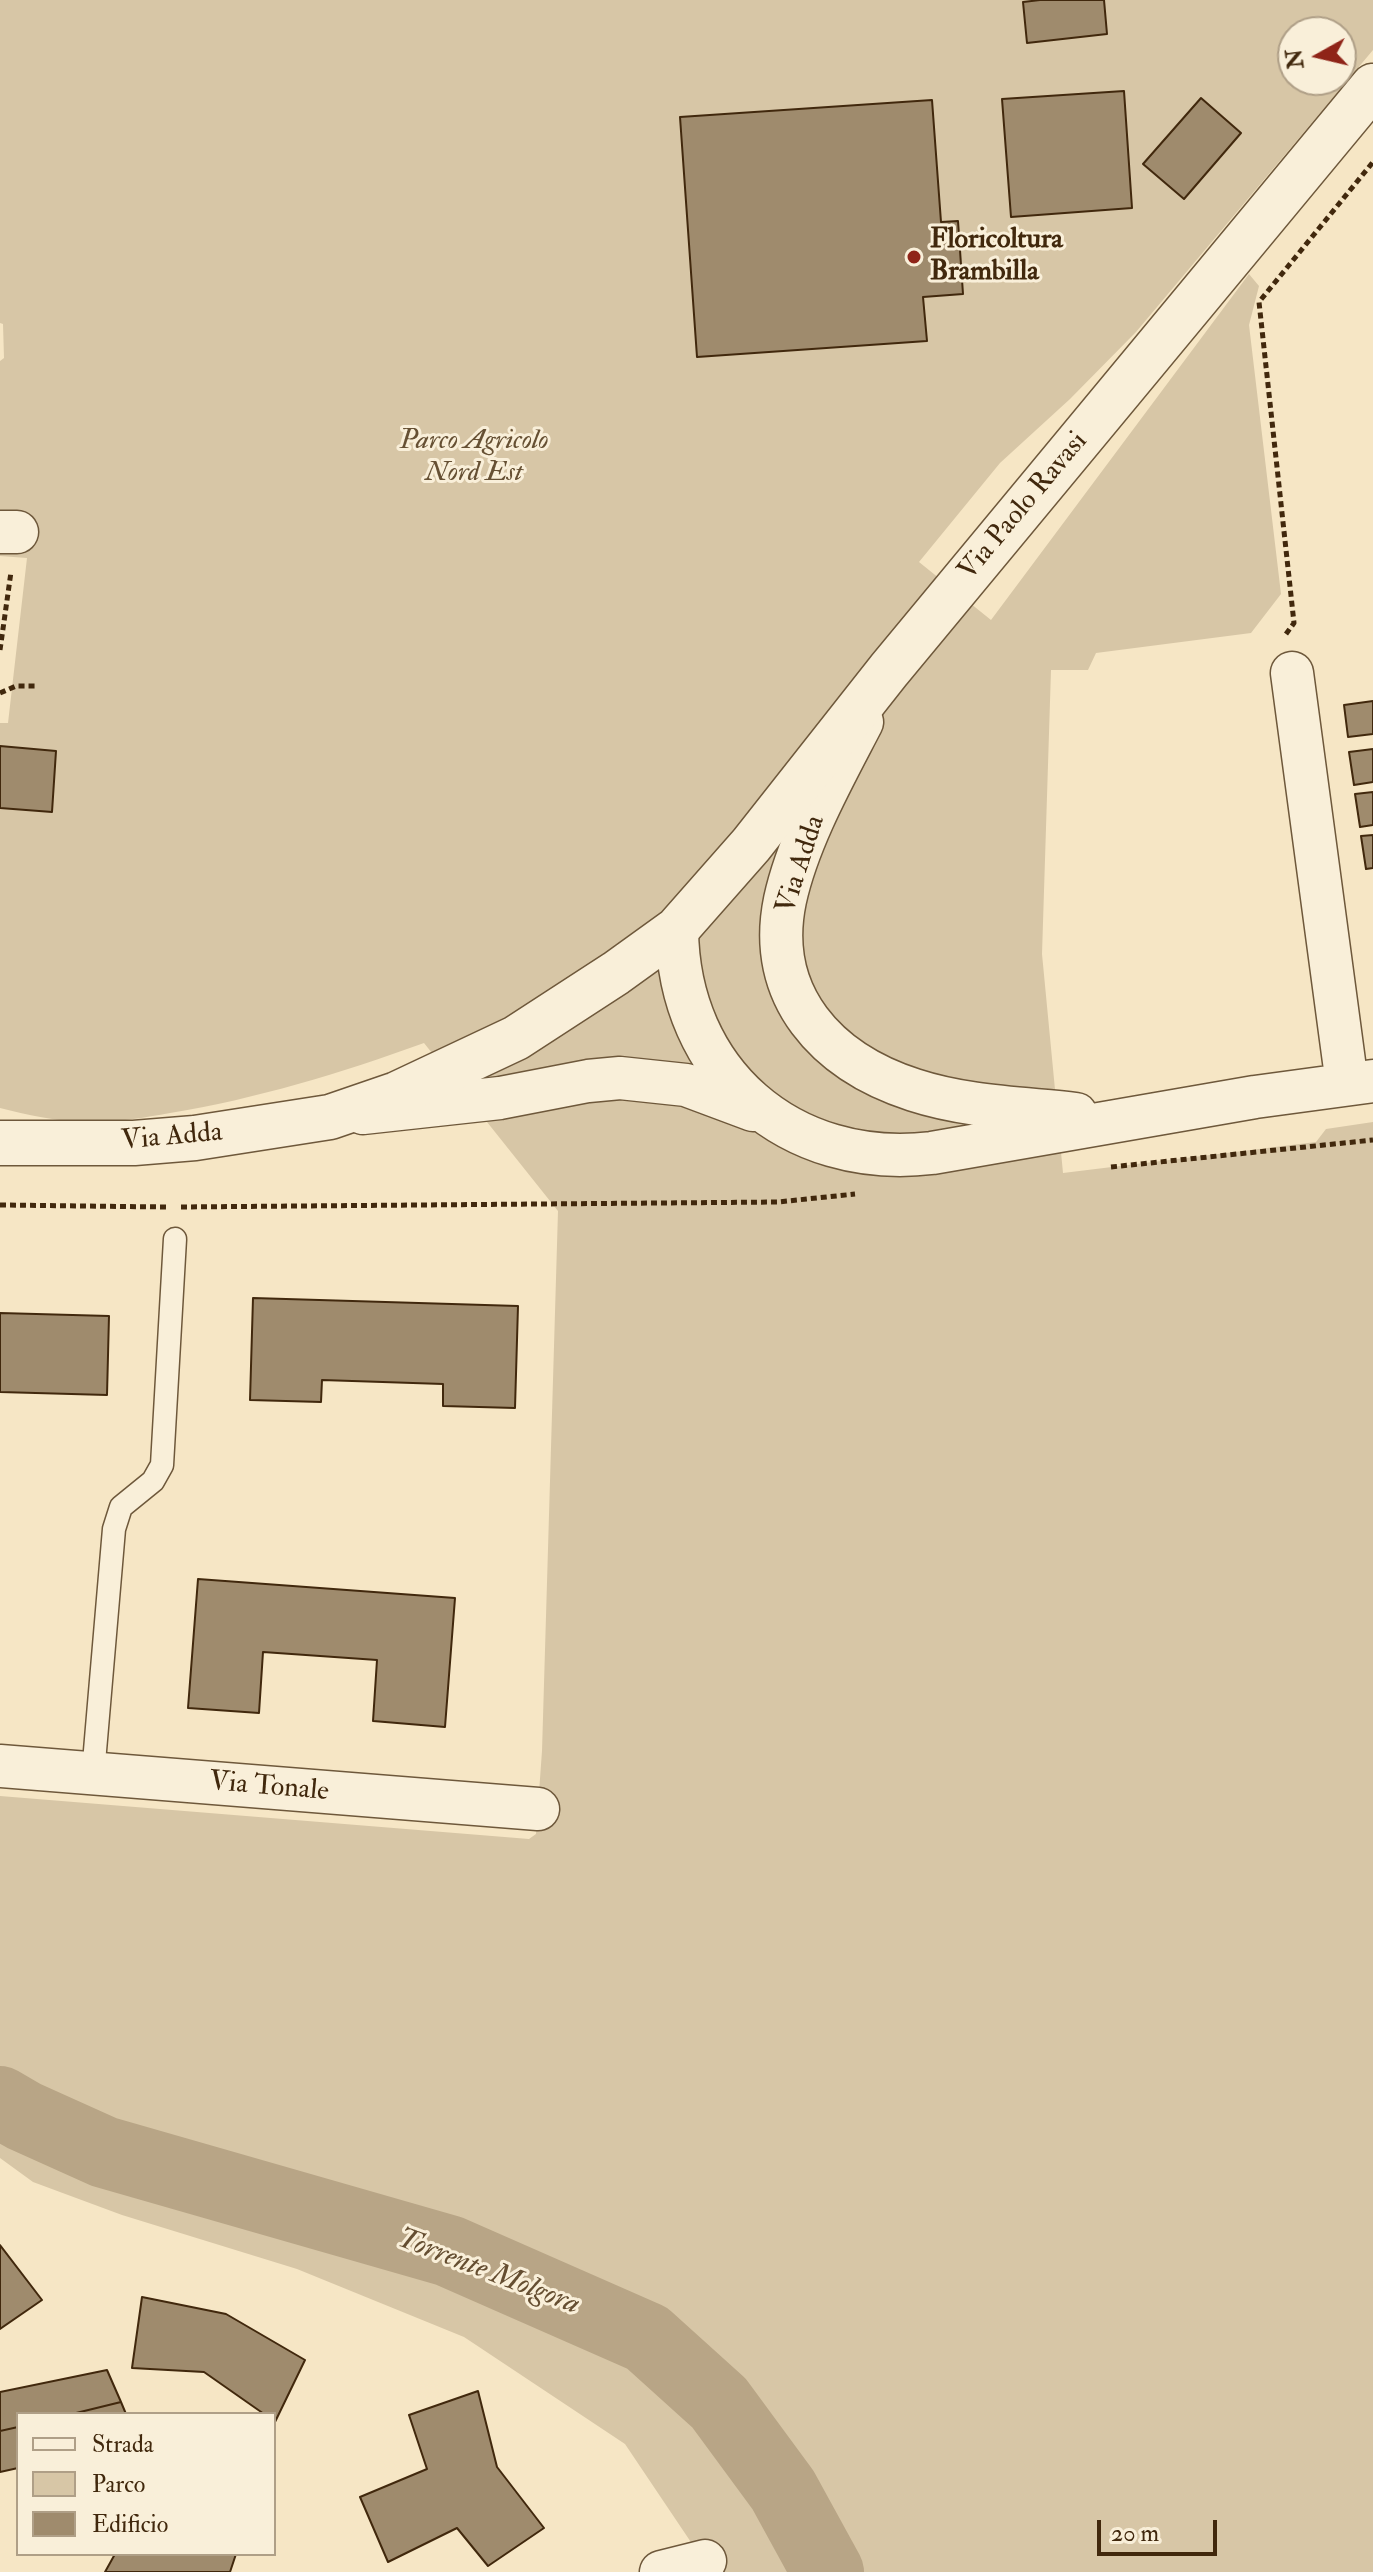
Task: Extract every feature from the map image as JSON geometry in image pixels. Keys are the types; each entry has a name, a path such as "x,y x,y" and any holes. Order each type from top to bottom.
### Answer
{"street":[{"name":"Via Paolo Ravasi","path":"677,929 751,845 889,670 1373,86"},
{"name":"Via Adda","path":"889,670 808,833 785,898 781,941 784,963 799,1005 814,1028 841,1055 880,1077 915,1091 964,1103 1121,1120"},
{"path":"1292,673 1360,1082"},
{"name":"Via Adda","path":"330,1117 397,1094 516,1038 605,981 677,929"},
{"name":"Via Adda","path":"677,929 680,980 696,1028 726,1076 773,1119"},
{"name":"Via Adda","path":"4,1142 121,1144 195,1138 330,1117 500,1098 620,1078 686,1085 773,1119 822,1144 859,1153 896,1156 961,1149 1360,1082"},
{"name":"Via Tonale","path":"0,1766 538,1809"},
{"path":"661,2572 705,2561"}],"lane":[{"path":"93,1774 114,1529 121,1507 153,1481 162,1465 175,1239"}],"path":[{"path":"0,650 9,532"},
{"path":"0,693 16,686 37,686"},
{"path":"1107,1168 1373,1140"},
{"path":"0,1205 86,1208 778,1202 857,1194"}],"green space":[{"name":"Parco Agricolo Nord Est","path":"0,0 1373,0 1373,50 1357,69 1357,16 1277,16 1277,96 1334,96 1136,332 1070,399 1000,463 919,562 991,620 1249,274 1259,286 1249,325 1281,594 1251,633 1096,653 1088,670 1051,670 1042,954 1063,1173 1316,1142 1326,1129 1373,1122 1373,2572 711,2572 625,2444 464,2337 297,2269 122,2215 33,2182 0,2158 0,1796 529,1839 536,1834 542,1751 558,1211 424,1043 266,1093 149,1117 105,1122 73,1121 0,1108 0,723 8,723 27,558 0,556 0,361 4,358 3,324 0,323"}],"building":[{"path":"1104,0 1107,34 1027,43 1023,2"},
{"path":"1124,91 1132,208 1011,217 1002,99"},
{"path":"1201,98 1241,133 1184,199 1143,164"},
{"path":"932,100 941,222 958,221 963,294 923,297 927,341 697,357 680,117"},
{"path":"1373,701 1373,734 1348,737 1344,705"},
{"path":"0,746 56,751 52,812 0,808"},
{"path":"1373,749 1373,782 1354,785 1349,752"},
{"path":"1373,792 1373,825 1360,827 1355,794"},
{"path":"1373,835 1373,868 1366,869 1361,836"},
{"path":"253,1298 518,1306 515,1408 443,1406 443,1384 322,1380 321,1402 250,1400"},
{"path":"0,1313 109,1316 107,1395 0,1392"},
{"path":"198,1579 455,1598 445,1727 373,1721 377,1660 263,1652 259,1713 188,1708"},
{"path":"0,2245 42,2300 0,2329"},
{"path":"142,2297 226,2314 305,2360 276,2420 276,2412 261,2412 204,2372 132,2368"},
{"path":"107,2370 121,2402 80,2412 16,2412 16,2427 0,2431 0,2392"},
{"path":"478,2391 497,2467 544,2528 488,2566 457,2528 388,2562 360,2497 427,2469 409,2415"},
{"path":"121,2402 125,2412 80,2412"},
{"path":"16,2427 16,2468 0,2472 0,2431"},
{"path":"114,2556 235,2556 230,2572 105,2572"}],"waterway":[{"name":"Torrente Molgora","path":"0,2102 104,2152 449,2251 647,2338 719,2403 783,2490 828,2572"}],"place":[{"name":"Floricoltura Brambilla","path":"914,257"}]}
